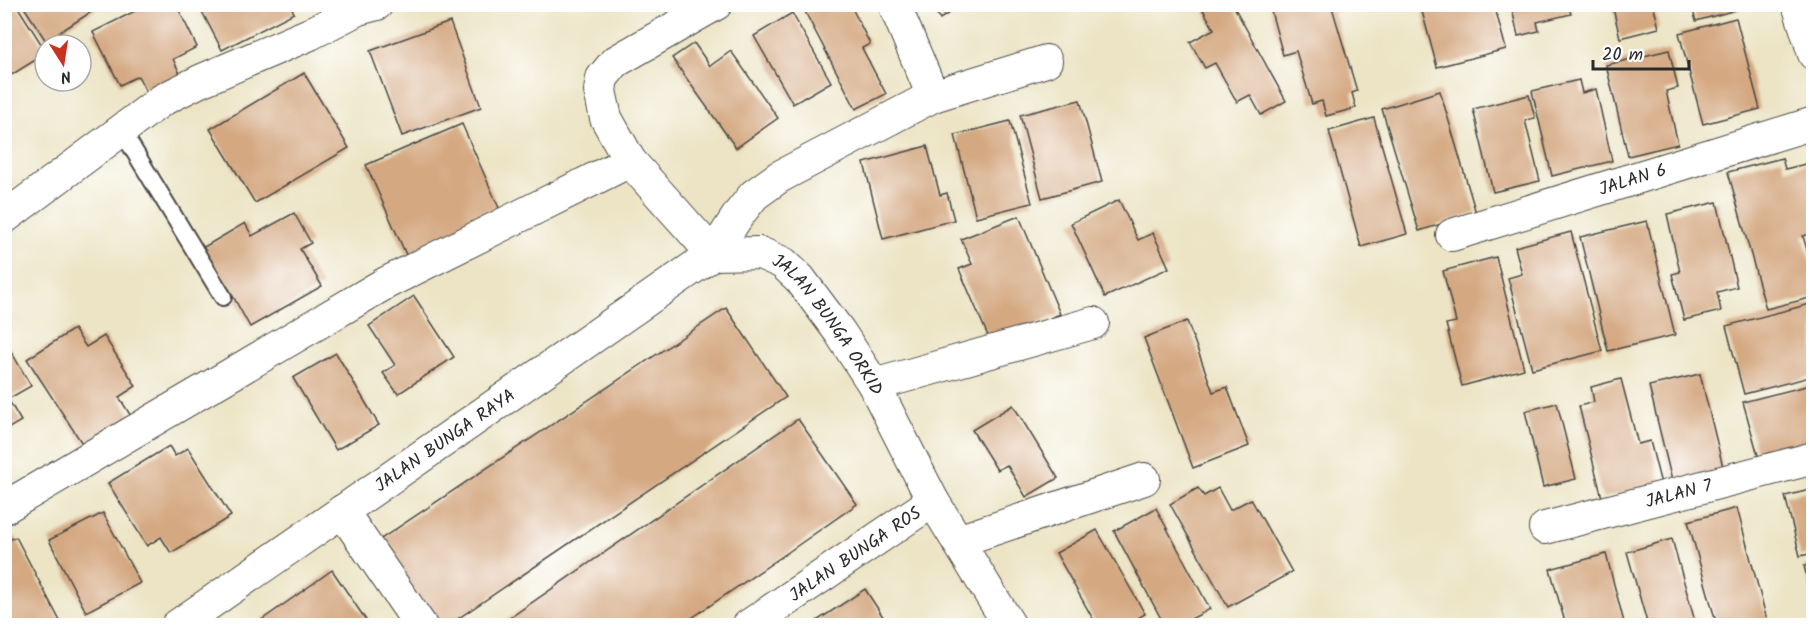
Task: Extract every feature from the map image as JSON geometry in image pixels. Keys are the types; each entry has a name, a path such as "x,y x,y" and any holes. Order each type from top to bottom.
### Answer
{"street":[{"path":"716,4 615,62 602,78 600,91 606,118 630,161 713,254 754,195 779,177 933,96 1046,61"},
{"path":"894,4 933,96"},
{"path":"1798,4 1812,43"},
{"path":"4,218 162,100 200,81 310,34 363,6"},
{"name":"JALAN 6","path":"1452,235 1814,123"},
{"path":"4,508 386,283 630,161"},
{"name":"JALAN BUNGA ORKID","path":"713,254 760,253 783,263 800,279 839,331 874,385 933,501 1010,626"},
{"name":"JALAN BUNGA RAYA","path":"177,626 713,254"},
{"path":"874,385 1093,323"},
{"name":"JALAN 7","path":"1545,528 1814,458"},
{"path":"958,541 1144,479"},
{"name":"JALAN BUNGA ROS","path":"748,626 933,501"},
{"path":"342,511 421,626"}],"lane":[{"path":"123,131 223,297"}],"building":[{"path":"5,4 16,4 34,33 33,62 5,79"},
{"path":"22,4 97,4 99,7 58,33 41,33"},
{"path":"149,4 176,4 197,47 173,59 181,76 147,93 138,76 120,85 93,32"},
{"path":"198,4 290,4 294,13 222,50"},
{"path":"801,4 850,4 870,44 862,48 886,94 856,109"},
{"path":"930,4 963,4 940,19"},
{"path":"1269,4 1331,4 1357,91 1352,93 1356,108 1326,116 1322,101 1312,104 1296,51 1283,55"},
{"path":"1420,4 1494,4 1506,49 1437,67"},
{"path":"1511,4 1568,4 1571,14 1537,22 1539,31 1518,36"},
{"path":"1612,4 1653,4 1659,28 1620,38"},
{"path":"1691,4 1742,4 1743,8 1696,21"},
{"path":"1213,5 1233,5 1286,101 1261,115 1250,95 1237,102 1215,63 1205,68 1190,42 1214,29 1203,10"},
{"path":"792,13 831,82 793,104 754,36"},
{"path":"1736,18 1760,109 1703,124 1679,33"},
{"path":"450,22 481,107 402,136 370,51"},
{"path":"694,43 710,66 731,51 778,118 736,148 672,58"},
{"path":"1669,50 1678,88 1666,91 1678,144 1628,156 1606,65"},
{"path":"304,73 349,148 255,203 210,129"},
{"path":"1579,80 1582,93 1596,89 1612,161 1552,176 1532,91"},
{"path":"1440,91 1476,213 1419,231 1382,109"},
{"path":"1529,95 1535,118 1525,120 1540,181 1493,192 1473,109"},
{"path":"1080,100 1102,182 1042,198 1020,115"},
{"path":"1374,118 1407,234 1361,247 1329,131"},
{"path":"1010,121 1032,203 976,217 955,135"},
{"path":"462,124 503,217 408,259 366,165"},
{"path":"927,146 940,195 947,193 954,220 883,239 864,163"},
{"path":"1782,158 1785,169 1814,162 1814,233 1803,236 1814,274 1814,297 1766,309 1728,172"},
{"path":"1119,200 1138,240 1153,233 1169,268 1105,297 1071,223"},
{"path":"1717,202 1737,287 1717,292 1721,311 1684,320 1672,274 1680,272 1667,214"},
{"path":"294,213 311,243 300,249 322,286 250,327 229,289 222,293 197,251 245,223 252,236"},
{"path":"1019,216 1060,314 991,343 959,269 972,264 961,239"},
{"path":"1647,221 1675,335 1608,351 1580,237"},
{"path":"1571,232 1602,351 1532,369 1508,278 1522,274 1515,247"},
{"path":"1496,257 1524,369 1462,386 1446,324 1456,322 1443,271"},
{"path":"414,296 454,357 398,394 383,373 395,365 369,326"},
{"path":"1814,303 1814,376 1744,394 1726,326"},
{"path":"726,308 786,397 447,626 426,626 372,545"},
{"path":"1187,321 1213,392 1227,387 1249,446 1193,468 1144,338"},
{"path":"74,329 86,347 104,336 136,386 119,397 134,421 87,451 27,359"},
{"path":"4,339 31,386 8,399 21,421 4,431"},
{"path":"336,353 379,425 336,450 293,378"},
{"path":"1700,374 1724,471 1673,485 1649,386"},
{"path":"1621,379 1638,444 1650,441 1661,484 1602,498 1579,406 1594,402 1591,387"},
{"path":"1814,384 1814,452 1761,466 1743,402"},
{"path":"1557,403 1576,479 1543,487 1525,411"},
{"path":"1013,405 1058,478 1026,497 1007,465 997,470 972,430"},
{"path":"798,419 857,504 784,555 680,626 498,626"},
{"path":"169,446 175,456 188,448 231,516 171,553 161,537 147,546 108,483"},
{"path":"1198,488 1204,496 1218,488 1230,510 1251,499 1292,572 1228,607 1170,504"},
{"path":"1814,489 1814,553 1800,556 1785,496"},
{"path":"1156,508 1210,609 1178,626 1165,626 1114,531"},
{"path":"1737,508 1767,620 1746,626 1717,626 1688,521"},
{"path":"103,513 140,583 86,612 49,540"},
{"path":"1097,530 1145,614 1124,626 1097,626 1056,553"},
{"path":"16,537 60,621 51,626 4,626 4,542"},
{"path":"1672,539 1696,625 1648,626 1627,552"},
{"path":"1606,554 1625,626 1566,626 1550,569"},
{"path":"1814,564 1814,599 1813,600 1804,566"},
{"path":"332,570 370,626 253,626 307,588"},
{"path":"865,589 889,626 809,626"}]}
